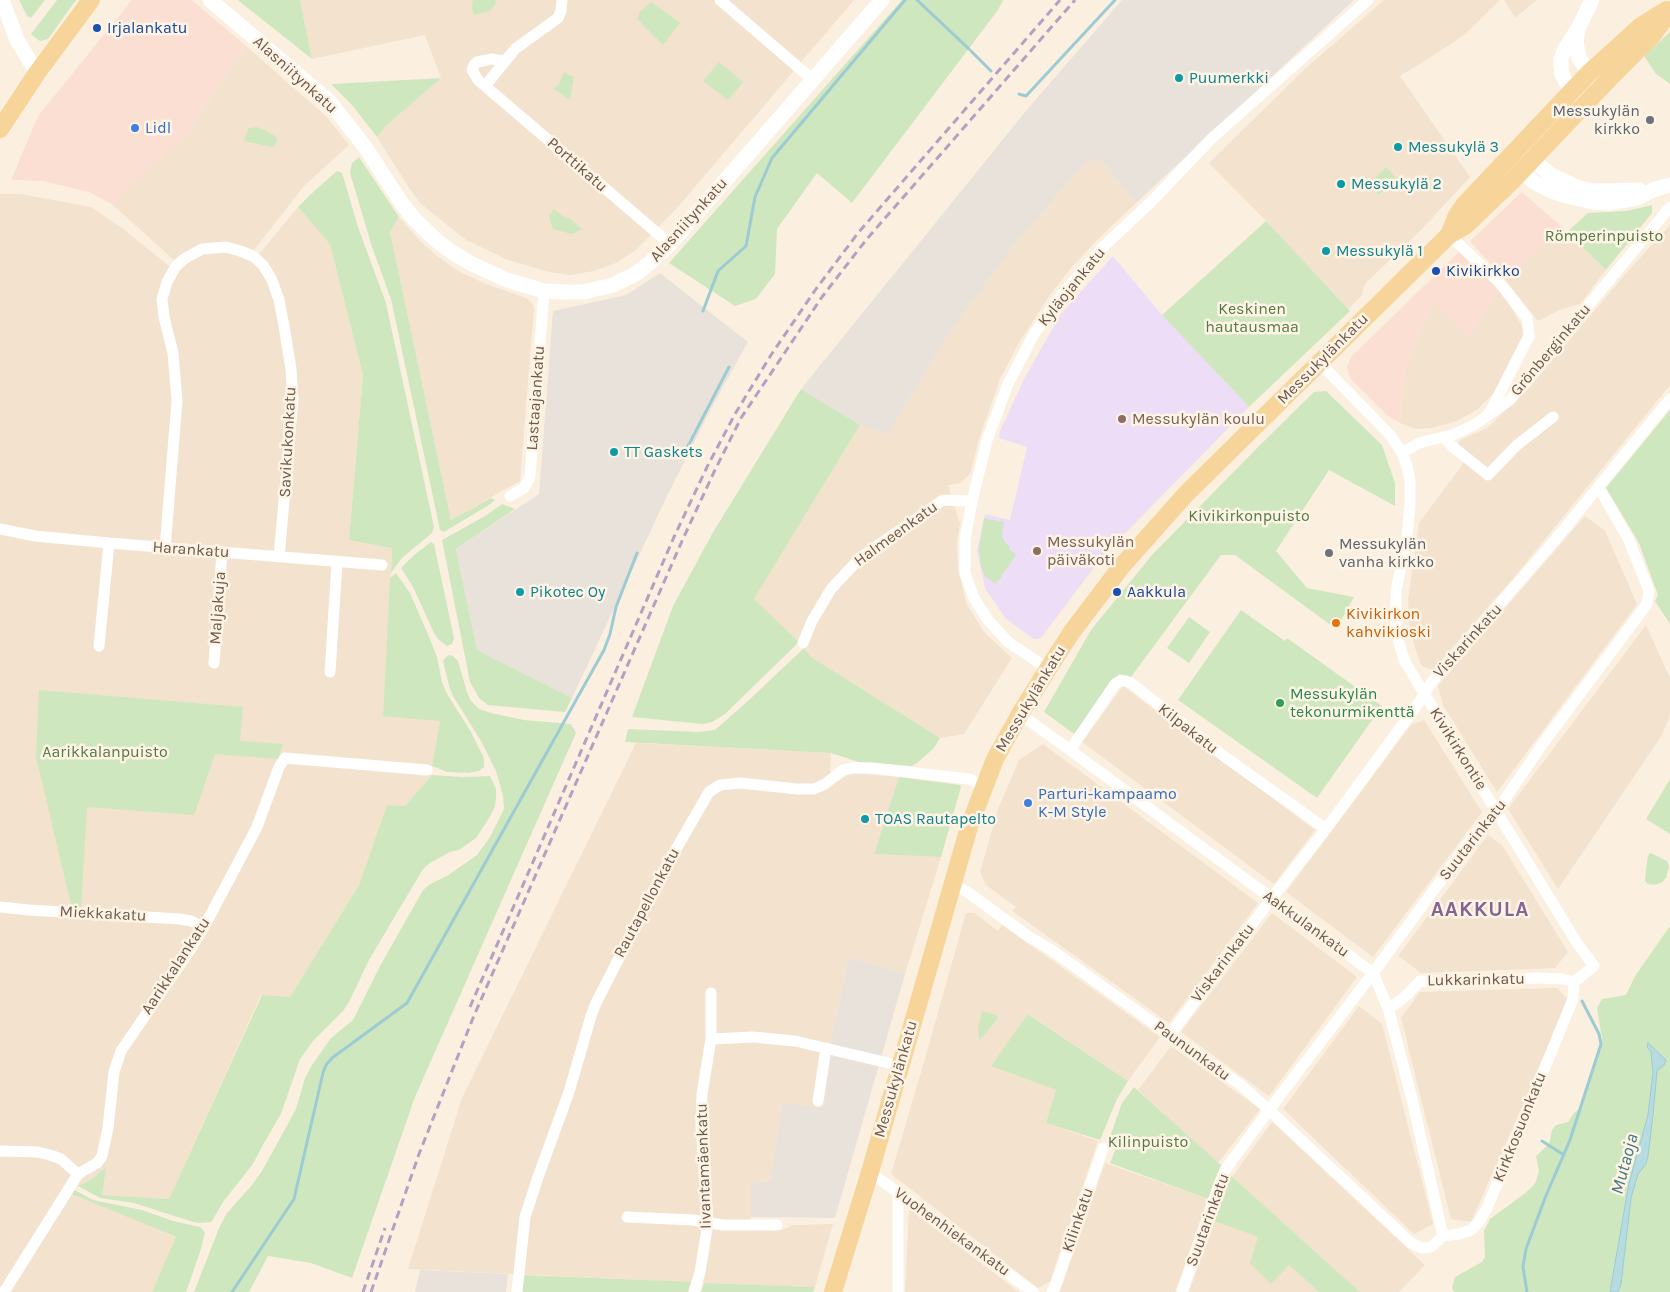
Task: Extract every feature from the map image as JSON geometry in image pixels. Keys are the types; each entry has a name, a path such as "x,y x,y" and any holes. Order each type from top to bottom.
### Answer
{"main road":[{"path":"0,129 37,72 91,0"},
{"name":"Messukylänkatu","path":"1449,234 1457,215 1465,204 1589,73 1641,26 1652,18 1670,10"},
{"name":"Messukylänkatu","path":"833,1292 870,1172 969,827 995,759 1048,669 1097,598 1151,531 1449,234 1465,226 1526,166 1651,37 1670,10"}],"street":[{"path":"2,0 17,40 37,72"},
{"name":"Alasniitynkatu","path":"210,0 330,102 365,147 414,219 452,252 489,272 522,285 544,291 584,292 613,285 637,273 670,244 882,0"},
{"path":"485,86 515,50 558,18 562,0"},
{"path":"720,0 812,80"},
{"name":"Kyläojankatu","path":"1048,669 1008,642 988,620 974,598 965,573 964,540 972,500 987,440 1008,384 1034,334 1060,297 1102,248 1211,139 1368,0"},
{"path":"1587,103 1567,84 1562,74 1561,59 1569,40 1578,29 1592,0"},
{"path":"1578,29 1577,53 1589,73 1602,86"},
{"name":"Porttikatu","path":"504,61 492,59 477,62 472,70 474,75 485,86 670,244"},
{"path":"1513,154 1526,166 1534,182 1563,195 1593,202 1612,203 1637,198 1653,190 1670,185"},
{"name":"Grönberginkatu","path":"1402,453 1419,443 1455,434 1474,425 1510,400 1670,207"},
{"path":"1449,234 1499,282 1527,318 1528,336 1488,416"},
{"name":"Savikukonkatu","path":"165,548 178,401 173,353 164,317 162,299 167,282 176,266 184,259 202,250 226,248 252,256 262,265 272,280 284,326 291,370 293,399 279,557"},
{"name":"Lastaajankatu","path":"510,496 524,488 530,477 544,291"},
{"name":"Kivikirkontie","path":"1320,363 1391,436 1402,453 1410,480 1410,504 1407,538 1396,590 1396,623 1399,643 1406,662 1424,693 1577,943 1594,966 1574,982"},
{"name":"Viskarinkatu","path":"1170,1035 1271,899 1326,829 1424,693 1556,539 1670,399"},
{"path":"1444,437 1452,446 1488,475 1517,445 1553,418"},
{"name":"Suutarinkatu","path":"1182,1292 1221,1178 1269,1110 1472,838 1492,818 1592,676 1647,604 1649,591 1629,540 1598,488"},
{"name":"Halmeenkatu","path":"802,643 812,621 831,589 860,558 943,500 972,500"},
{"name":"Harankatu","path":"0,529 35,536 109,543 382,565"},
{"path":"99,646 109,543"},
{"name":"Maljakuja","path":"214,663 222,552"},
{"path":"330,672 337,562"},
{"name":"Kilpakatu","path":"1070,750 1115,684 1120,681 1126,681 1225,757 1326,829"},
{"name":"Aakkulankatu","path":"1020,714 1373,973"},
{"name":"Aarikkalankatu","path":"4,1292 78,1174 97,1164 102,1156 108,1128 114,1072 121,1051 204,927 257,827 279,767 285,758 427,770"},
{"name":"Rautapellonkatu","path":"517,1292 523,1232 529,1204 568,1092 591,1016 664,870 709,792 720,785 740,783 814,789 825,784 843,770 854,768 872,768 960,778 984,786"},
{"name":"Paununkatu","path":"952,885 966,891 1029,937 1050,949 1242,1086 1411,1243"},
{"name":"Miekkakatu","path":"0,907 180,918 191,920 204,927"},
{"path":"1373,973 1388,1008 1412,1099 1443,1236"},
{"name":"Lukkarinkatu","path":"1388,1008 1398,1003 1420,981 1440,982 1537,978 1563,979 1574,982"},
{"name":"Kirkkosuonkatu","path":"1411,1243 1422,1248 1431,1247 1443,1236 1459,1234 1470,1230 1479,1222 1487,1208 1573,999 1574,982"},
{"name":"Iivantamäenkatu","path":"694,1292 700,1272 708,1223 700,1126 702,1094 711,1039 711,993"},
{"path":"711,1039 753,1037 795,1041 900,1066"},
{"path":"818,1101 826,1048"},
{"name":"Kilinkatu","path":"1052,1292 1103,1148"},
{"path":"0,1151 38,1152 50,1155 61,1159 78,1174"},
{"name":"Vuohenhiekankatu","path":"870,1172 1033,1292"},
{"path":"898,1192 898,1292"},
{"path":"627,1217 693,1220 723,1225 777,1226"}],"shaded area":[{"path":"132,0 192,0 246,46 187,134 113,205 89,192 43,181 11,180 38,116"},
{"path":"300,0 854,0 677,208 636,250 616,263 594,271 570,275 549,272 508,260 466,240 421,204 377,137 387,125 441,78 425,35 312,59"},
{"path":"1122,0 1354,0 1136,203 1101,160 1086,162 1015,244 953,328 898,416 889,435 860,425 801,389 1030,106"},
{"path":"1384,0 1500,0 1464,35 1400,76 1470,177 1421,230 1367,282 1363,288 1362,295 1348,309 1209,163 1307,67"},
{"path":"1504,0 1537,0 1515,18"},
{"path":"246,46 327,117 349,145 304,186 254,250 259,254 298,207 330,243 363,375 349,539 392,548 383,715 440,721 432,766 429,766 427,774 432,775 405,806 387,805 359,885 290,997 261,995 169,1199 102,1195 105,1168 92,1179 78,1186 73,1193 177,1238 152,1292 0,1292 0,194 21,194 91,207 122,228 169,266 174,260 113,205 143,170 187,134"},
{"path":"1101,160 1136,203 1098,239 1071,268 1050,295 1020,341 1000,379 979,439 970,474 960,483 948,485 960,524 957,542 958,569 967,605 984,632 1012,658 964,734 940,738 811,657 799,642 754,599 860,425 889,435 898,416 953,328 1015,244 1086,162"},
{"path":"1522,192 1563,228 1507,282 1470,241"},
{"path":"399,217 420,241 458,271 486,284 526,298 532,303 534,308 520,481 451,520 390,232"},
{"path":"1670,225 1670,385 1515,576 1433,670 1426,668 1421,665 1410,632 1408,600 1419,523 1462,465 1465,452 1457,445 1460,440 1487,428 1529,388 1628,271"},
{"path":"1563,228 1606,270 1580,304 1559,310 1538,321 1507,282"},
{"path":"1461,250 1500,289 1470,338 1433,302 1405,370 1400,423 1388,416 1350,378 1347,367 1351,357"},
{"name":"Messukylän koulu","path":"1113,256 1162,315 1249,407 1101,558 1041,638 1034,639 1006,619 985,588 977,550 985,514 1010,520 1027,447 999,438 1000,431 1025,377 1061,314"},
{"path":"660,273 748,342 712,407 667,496 572,698 477,650 456,549 539,494 553,311 626,295"},
{"path":"1500,289 1525,331 1494,393 1478,409 1457,421 1432,428 1416,429 1400,423 1405,370 1433,302"},
{"path":"1585,516 1605,531 1637,604 1497,792 1443,705 1438,686"},
{"path":"1646,625 1670,678 1670,715 1662,735 1558,889 1508,809"},
{"path":"1123,686 1315,830 1274,884 1082,742"},
{"path":"1424,720 1482,812 1373,957 1286,892 1411,725"},
{"path":"636,743 831,753 830,771 838,781 851,773 899,777 874,854 941,857 905,974 849,957 831,1041 824,1108 782,1102 770,1181 751,1183 751,1229 783,1230 793,1225 833,1224 815,1287 408,1269 462,1098"},
{"path":"1043,744 1258,903 1169,1023 1012,911 1016,907 986,885 980,872 998,809 1019,760"},
{"path":"1488,835 1502,845 1568,952 1555,968 1421,973 1398,956"},
{"path":"966,913 974,913 998,931 1002,925 1160,1037 1128,1081 1029,1014 991,1066 1056,1090 1046,1123 1098,1141 1050,1281 1038,1288 891,1174"},
{"path":"1272,913 1357,977 1269,1096 1181,1032"},
{"path":"849,957 905,974 835,1218 751,1217 751,1183 770,1181 782,1102 824,1108 831,1041"},
{"path":"1557,988 1569,1000 1471,1222 1451,1219 1401,1018 1420,992"},
{"path":"1359,1006 1382,1024 1433,1224 1414,1234 1283,1109"},
{"path":"1171,1046 1260,1109 1218,1163 1138,1090"},
{"path":"1272,1122 1425,1265 1399,1292 1360,1292 1232,1177"},
{"path":"1105,1163 1208,1199 1175,1292 1060,1292"},
{"path":"909,1209 1019,1292 905,1292"},
{"path":"1214,1221 1259,1237 1271,1284 1289,1265 1319,1292 1189,1292"},
{"path":"420,1270 508,1274 506,1292 415,1292"}],"green space":[{"path":"19,0 45,0 31,18 27,16"},
{"path":"57,0 76,0 48,39 40,41 31,34"},
{"path":"300,0 312,59 239,1"},
{"path":"473,0 495,0 496,3 490,11 474,15 472,8"},
{"path":"902,0 1003,0 998,10 852,203 817,173 777,229 775,274 756,299 735,306 669,263"},
{"path":"651,2 680,23 663,45 637,19 639,13"},
{"path":"1670,32 1670,84 1656,74 1644,56"},
{"path":"719,62 743,82 728,100 703,81"},
{"path":"564,72 574,77 570,100 554,89 559,84"},
{"path":"441,78 387,125 377,137 352,105 331,84"},
{"path":"257,127 278,138 275,145 272,147 244,141 249,128"},
{"path":"359,157 399,217 390,232 451,520 491,498 495,500 444,532 440,530 391,299 372,247 350,173 352,163"},
{"path":"1386,167 1396,178 1379,195 1369,184"},
{"path":"337,171 342,173 358,227 386,303 434,527 432,533 402,558 391,573 392,548 349,540 363,375 330,244 298,207"},
{"name":"Römperinpuisto","path":"1652,205 1652,213 1606,270 1567,232 1588,213 1627,211"},
{"path":"554,209 582,229 572,234 553,229 549,216"},
{"name":"Keskinen hautausmaa","path":"1266,221 1350,311 1249,407 1162,315"},
{"path":"801,389 860,425 754,599 799,642 725,714 712,722 703,724 632,717 673,606 712,534"},
{"name":"Kivikirkonpuisto","path":"1326,391 1382,445 1395,483 1395,506 1329,470 1276,551 1307,588 1354,597 1336,629 1235,555 1221,555 1131,677 1119,674 1074,734 1044,712 1091,630 1152,555 1314,392"},
{"path":"1670,410 1670,624 1655,601 1658,595 1639,543 1606,488"},
{"path":"502,504 515,509 456,549 477,650 572,698 565,712 488,705 479,698 470,682 442,540 485,516"},
{"path":"984,518 1004,522 1002,534 1004,541 1016,555 996,584 985,576 981,567 979,548"},
{"path":"431,542 434,544 454,638 452,644 447,646 434,633 413,587 401,568"},
{"path":"396,573 410,593 427,632 437,657 442,682 447,694 471,732 484,758 484,767 479,771 469,773 447,772 432,766 440,721 383,716 390,578"},
{"name":"Messukylän tekonurmikenttä","path":"1241,610 1285,641 1287,638 1382,706 1317,798 1178,700"},
{"path":"1189,617 1210,632 1189,663 1167,648"},
{"path":"804,648 811,657 940,738 934,748 912,766 859,762 831,753 625,742 628,729 698,732 715,730"},
{"path":"448,655 453,656 458,661 467,692 471,701 479,709 524,720 571,724 576,733 415,1097 352,1278 311,1263 268,1256 249,1292 194,1292 219,1228 227,1213 262,1171 296,1109 305,1078 312,1065 331,1038 353,1020 380,966 423,890 477,855 490,837 504,809 503,796 496,771 449,686 443,661"},
{"name":"Aarikkalanpuisto","path":"39,690 243,707 240,741 283,744 278,759 215,754 194,815 87,807 81,908 72,908 36,757"},
{"path":"432,775 490,776 496,789 495,806 491,815 476,838 459,850 450,852 423,869 369,960 349,1002 343,1011 313,1041 300,1059 281,1114 253,1164 223,1202 212,1221 193,1222 134,1203 100,1198 78,1186 92,1179 106,1167 102,1195 169,1199 262,995 290,997 359,885 387,805 405,806"},
{"path":"899,777 960,785 941,857 874,854"},
{"path":"1670,779 1670,834 1646,819"},
{"path":"1650,853 1667,861 1669,866 1666,878 1661,883 1654,885 1648,884 1645,881"},
{"path":"1670,926 1670,1292 1454,1292 1452,1288 1455,1277 1482,1262 1485,1257 1484,1231 1490,1219 1533,1186 1539,1171 1536,1156 1549,1144 1552,1130 1556,1125 1568,1122 1580,1108 1601,1047 1602,1038 1597,1008 1602,999 1626,995 1635,976"},
{"path":"982,1011 996,1015 998,1018 980,1040 978,1028"},
{"path":"1028,1014 1128,1081 1117,1099 1100,1140 1046,1123 1056,1090 991,1066"},
{"name":"Kilinpuisto","path":"1134,1087 1222,1166 1208,1199 1110,1163 1116,1148 1107,1145 1122,1103"},
{"path":"1229,1174 1360,1292 1319,1292 1289,1265 1271,1284 1250,1263 1258,1237 1214,1221 1220,1192"},
{"path":"75,1190 93,1200 142,1210 173,1221 200,1227 205,1233 186,1292 152,1292 176,1237 72,1194"},
{"path":"523,1275 691,1282 688,1292 522,1292"},
{"path":"704,1283 815,1287 813,1292 701,1292"}],"water":[{"path":"1648,1043 1666,1060 1664,1065 1657,1071 1646,1164 1638,1174 1631,1198 1621,1284 1618,1292 1610,1292 1629,1183 1648,1115 1653,1073 1651,1052 1647,1047"}],"waterway":[{"path":"703,311 718,271 746,246 755,197 772,158 905,0"},
{"path":"917,0 969,49"},
{"path":"1019,94 1026,96 1115,0"},
{"path":"971,51 991,71"},
{"path":"686,450 729,367"},
{"path":"232,1292 294,1199 326,1065 332,1058 407,1003 604,650 616,607 637,553"},
{"path":"1527,1292 1523,1267 1526,1249 1570,1140 1601,1044 1599,1034 1582,1001"},
{"path":"1542,1141 1564,1155"}],"railway":[{"path":"470,1007 674,537 707,467 735,414 771,355 816,289 858,233 1060,0"},
{"path":"371,1292 419,1154 473,1018 682,541 741,418 822,297 866,240 1075,0"},
{"path":"363,1292 385,1228"}],"place":[{"name":"Irjalankatu","path":"97,28"},
{"name":"Puumerkki","path":"1179,78"},
{"name":"Messukylän kirkko","path":"1650,120"},
{"name":"Lidl","path":"135,128"},
{"name":"Messukylä 3","path":"1398,147"},
{"name":"Messukylä 2","path":"1341,184"},
{"name":"Messukylä 1","path":"1326,251"},
{"name":"Kivikirkko","path":"1436,271"},
{"name":"Messukylän koulu","path":"1122,419"},
{"name":"TT Gaskets","path":"614,452"},
{"name":"Messukylän päiväkoti","path":"1037,551"},
{"name":"Messukylän vanha kirkko","path":"1329,553"},
{"name":"Pikotec Oy","path":"520,592"},
{"name":"Aakkula","path":"1117,592"},
{"name":"Kivikirkon kahvikioski","path":"1336,623"},
{"name":"Messukylän tekonurmikenttä","path":"1280,703"},
{"name":"Parturi-kampaamo K-M Style","path":"1028,803"},
{"name":"TOAS Rautapelto","path":"865,819"}],"district":[{"name":"AAKKULA","path":"1480,910"}],"water label":[{"name":"Mutaoja","path":"1625,1164"}]}
